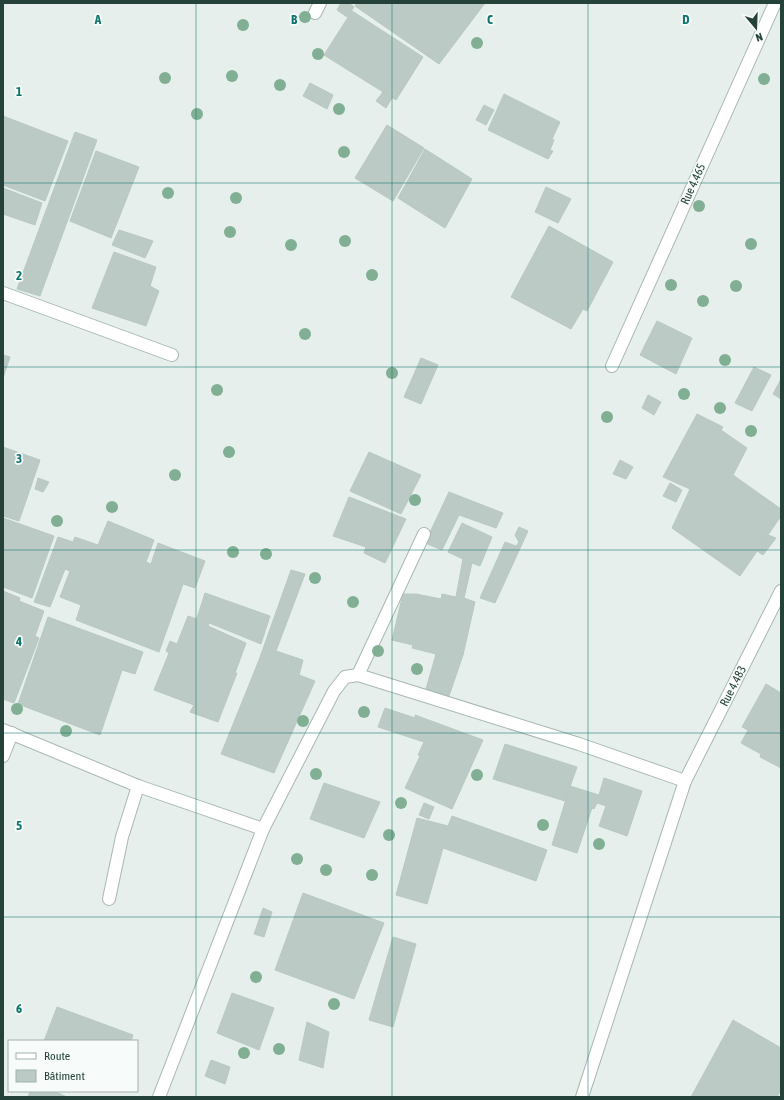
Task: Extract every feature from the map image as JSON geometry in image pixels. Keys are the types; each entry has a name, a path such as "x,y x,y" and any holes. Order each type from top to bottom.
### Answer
{"street":[{"name":"Rue 4.465","path":"612,366 775,3"},
{"path":"3,292 172,355"},
{"path":"358,675 424,534"},
{"name":"Rue 4.483","path":"582,1097 685,781 781,591"},
{"path":"159,1097 263,829 334,691 345,677 358,675 579,744 685,781"},
{"path":"3,756 7,731 138,786 263,829"},
{"path":"109,899 122,837 138,786"}],"building":[{"path":"341,3 349,3 354,7 347,17 337,10"},
{"path":"357,3 485,3 439,64 355,6"},
{"path":"352,11 423,57 396,100 324,55"},
{"path":"310,83 333,95 327,109 303,96"},
{"path":"383,92 392,98 386,108 376,101"},
{"path":"504,94 560,122 552,139 554,140 550,150 553,151 548,159 488,130"},
{"path":"484,105 494,110 486,125 476,120"},
{"path":"3,116 68,141 45,201 3,185"},
{"path":"387,125 424,148 393,201 355,178"},
{"path":"75,132 97,140 40,296 17,289"},
{"path":"425,149 472,179 445,228 398,198"},
{"path":"96,151 139,167 111,238 70,221"},
{"path":"546,187 571,199 558,223 535,212"},
{"path":"3,188 42,203 35,225 3,214"},
{"path":"549,226 613,262 587,311 583,309 571,329 511,297"},
{"path":"119,230 153,241 145,258 112,245"},
{"path":"114,252 156,267 150,286 159,291 146,326 92,308"},
{"path":"657,321 692,338 676,374 640,355"},
{"path":"3,355 10,357 3,378"},
{"path":"421,358 438,365 421,404 404,397"},
{"path":"754,367 771,375 752,411 735,403"},
{"path":"781,379 781,399 773,394"},
{"path":"648,395 661,402 654,415 642,408"},
{"path":"697,414 723,427 721,430 747,448 733,475 781,509 781,516 740,576 672,528 690,489 663,477"},
{"path":"3,447 40,460 19,521 3,516"},
{"path":"369,452 421,475 401,514 350,491"},
{"path":"620,460 633,467 626,479 613,474"},
{"path":"38,478 49,482 43,492 35,489"},
{"path":"670,483 682,490 676,502 663,496"},
{"path":"449,492 503,513 496,528 459,515 442,550 425,543"},
{"path":"349,497 406,519 385,563 364,553 366,547 333,536"},
{"path":"3,518 54,536 32,598 3,587"},
{"path":"108,521 154,540 146,562 151,564 158,543 205,561 195,588 183,584 159,652 76,620 81,605 60,597 70,571 65,569 50,607 34,602 58,537 73,542 75,537 98,545"},
{"path":"462,523 492,537 480,566 472,563 464,598 475,602 463,655 449,696 426,689 436,654 412,648 413,645 392,640 403,594 416,594 441,599 442,594 456,597 463,559 448,552"},
{"path":"519,527 528,531 495,603 480,598 505,542 516,546 519,542 515,535"},
{"path":"768,535 776,538 763,555 757,551"},
{"path":"291,570 305,574 276,651 303,660 299,675 315,681 274,773 221,754 259,660"},
{"path":"3,591 20,598 19,601 44,611 35,636 39,638 14,703 3,699"},
{"path":"205,593 270,616 261,644 197,618"},
{"path":"188,616 209,623 208,626 246,643 235,673 237,673 218,722 190,712 194,705 154,690 169,653 166,651 170,641 177,644"},
{"path":"48,617 143,652 135,674 122,670 100,735 18,704"},
{"path":"766,684 781,693 781,768 760,757 761,754 741,743 748,730 742,727"},
{"path":"385,708 415,718 415,715 483,740 452,809 405,788 420,756 418,755 424,742 378,727"},
{"path":"505,744 577,767 565,801 493,779"},
{"path":"604,778 642,791 627,836 599,826 606,806 597,803 594,809 592,808 577,853 552,845 570,786 599,795"},
{"path":"324,783 380,802 364,838 310,819"},
{"path":"424,803 434,807 429,819 419,815"},
{"path":"452,816 547,850 536,881 443,848 427,904 396,895 417,818 448,826"},
{"path":"303,893 384,923 354,999 275,970"},
{"path":"263,908 272,912 264,937 254,934"},
{"path":"393,937 416,944 393,1027 369,1020"},
{"path":"232,993 274,1008 259,1050 217,1033"},
{"path":"57,1007 133,1035 131,1040 44,1040"},
{"path":"733,1020 781,1048 781,1090 777,1097 691,1097"},
{"path":"307,1022 329,1032 323,1068 299,1060"},
{"path":"211,1060 230,1067 225,1084 205,1076"},
{"path":"30,1092 56,1092 67,1097 28,1097"}]}
